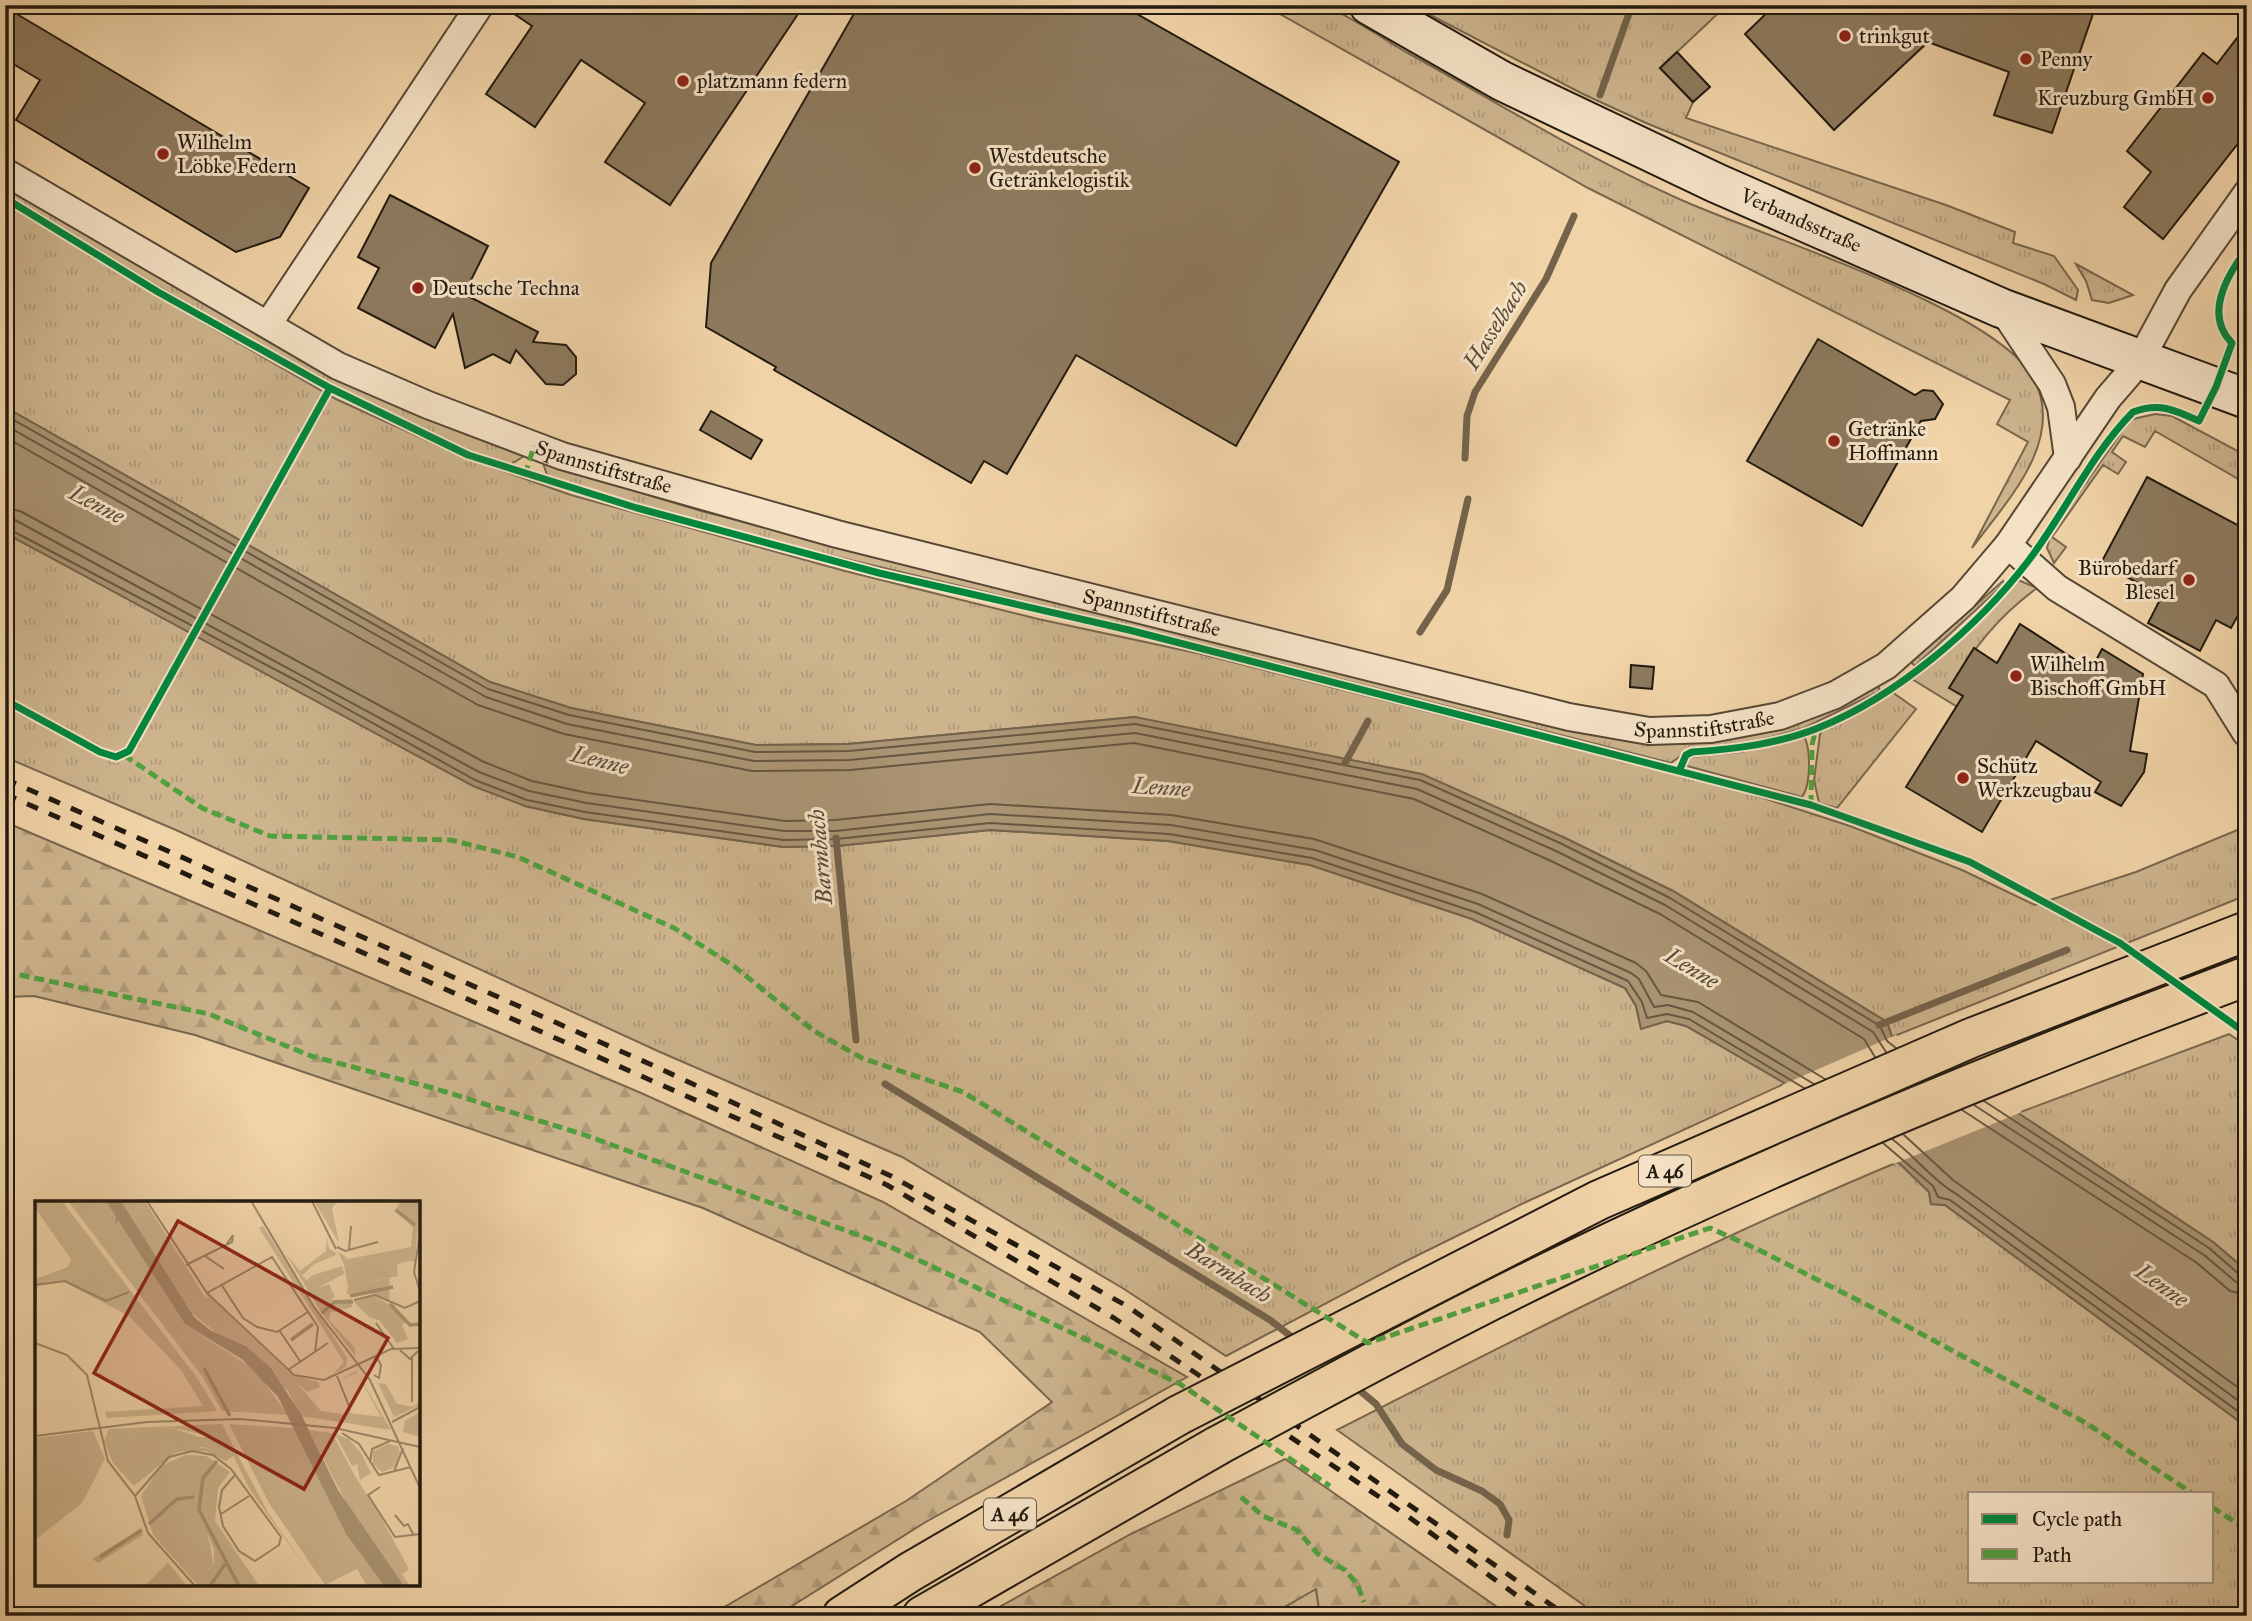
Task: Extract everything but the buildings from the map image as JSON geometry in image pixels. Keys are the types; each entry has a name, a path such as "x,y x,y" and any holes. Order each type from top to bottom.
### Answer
{"highway":[{"name":"A 46","path":"842,1616 910,1572 1179,1415 1600,1200 1971,1038 2247,931"},
{"name":"A 46","path":"922,1616 1217,1446 1409,1342 1566,1264 1850,1135 2129,1021 2233,994"}],"main road":[{"name":"Verbandsstraße","path":"1369,5 1502,81 1716,183 2001,308 2139,362 2247,400"}],"street":[{"path":"269,323 480,5"},
{"name":"Spannstiftstraße","path":"5,172 269,323 338,366 428,405 562,456 836,534 1569,718 1649,731 1711,729 1780,716 1835,695 1886,666 1920,639 1963,598 2008,545 2108,398 2139,362 2178,290 2247,193"},
{"path":"2001,308 2034,352 2052,384 2061,407 2068,458"},
{"path":"2008,545 2057,587 2216,685 2246,733"}],"green space":[{"path":"1308,4 1329,7 1540,128 1642,182 1874,277 1978,328 2015,356 2036,383 2042,406 2042,428 2037,450 2014,492 1972,548 2028,442 1997,424 2010,400 1588,188 1264,5"},
{"path":"1411,5 1727,5 1660,68 1693,102 1686,118 1946,205 2015,232 2013,243 2054,256 2078,290 2076,300 2044,284 1646,123 1583,94"},
{"path":"5,184 382,396 524,456 507,467 435,436 320,378 184,302 5,193"},
{"path":"5,202 202,322 338,400 466,458 571,495 845,571 1038,619 1201,654 1745,792 1850,826 1962,870 2035,905 2136,872 2247,826 2247,895 1892,1037 1887,1022 1673,891 1563,837 1135,717 848,744 756,745 571,708 490,682 5,407"},
{"path":"2076,264 2133,295 2109,303 2092,300 2086,281"},
{"path":"2155,414 2172,416 2247,456 2247,484 2155,431 2145,447 2123,436 2112,452 2126,462 2118,474 2103,465 2052,537 2066,547 2054,563 2047,548 2051,533 2127,424 2133,419"},
{"path":"543,463 701,511 1598,735 1674,742 1742,736 1808,718 1878,685 1880,691 1804,728 1756,741 1690,749 1671,763 1153,632 724,530 552,478 547,475"},
{"path":"5,533 525,806 584,819 783,847 837,846 990,830 1168,841 1310,865 1472,919 1625,988 1636,1006 1641,1028 1667,1021 1686,1026 1786,1083 1526,1202 1406,1261 1226,1356 1124,1289 902,1157 660,1052 176,830 5,757"},
{"path":"2018,580 2037,588 1988,633 1950,688 2035,742 2029,751 1912,679"},
{"path":"2003,581 2004,584 1915,666 1911,662"},
{"path":"1892,692 1916,709 1837,808 1819,803 1814,780 1820,734 1824,728"},
{"path":"1804,736 1809,767 1802,797 1687,766 1687,760 1692,757 1742,752"},
{"path":"5,822 641,1093 883,1202 1187,1377 924,1523 776,1616 709,1616 906,1501 1052,1402 980,1332 703,1208 195,1035 34,996 5,997"},
{"path":"2229,1034 2247,1046 2247,1271 2213,1242 2018,1113"},
{"path":"1898,1162 1929,1192 1931,1204 1945,1205 2247,1427 2247,1616 1599,1616 1337,1430 1614,1291 1755,1224"},
{"path":"1285,1459 1510,1616 1320,1616 1316,1589 1269,1616 983,1616 1131,1534"},
{"path":"1316,1588 1320,1616 1269,1616"}],"water":[{"name":"Lenne","path":"5,407 490,682 571,708 756,745 848,744 1135,717 1422,774 1563,837 1673,891 1887,1022 1892,1037 2018,1113 2213,1242 2247,1271 2247,1427 1945,1205 1931,1204 1929,1192 1898,1162 1786,1084 1686,1026 1667,1021 1641,1029 1636,1006 1625,988 1472,919 1310,865 1168,841 990,830 837,846 783,847 584,819 525,806 473,786 5,533"}],"pier":[{"path":"1896,1035 2022,1112 1894,1164 1782,1085"}],"waterway":[{"name":"Hasselbach","path":"1600,95 1632,5"},
{"name":"Hasselbach","path":"1465,458 1467,416 1475,392 1546,279 1574,216"},
{"name":"Hasselbach","path":"1420,632 1447,590 1468,499"},
{"name":"Hasselbach","path":"1345,763 1368,721"},
{"name":"Barmbach","path":"836,838 856,1040"},
{"path":"1879,1025 2067,950"},
{"name":"Barmbach","path":"885,1084 1270,1320 1297,1341"},
{"name":"Barmbach","path":"1353,1385 1376,1404 1402,1444 1436,1470 1482,1491 1500,1504 1509,1520 1507,1535"}],"railway":[{"path":"5,779 652,1065 891,1176 1127,1306 1567,1616"},
{"path":"5,794 887,1185 1114,1318 1406,1515 1545,1616"}],"marked path":[{"path":"525,475 534,446"},
{"path":"1811,805 1812,745 1816,728"},
{"path":"124,755 202,808 270,836 451,840 518,857 674,928 735,967 814,1031 862,1058 963,1092 1368,1343 1710,1228 1881,1312 2086,1423 2190,1492"},
{"path":"5,972 209,1014 311,1056 433,1088 582,1134 891,1247 1180,1384 1330,1486"},
{"path":"1241,1497 1263,1516 1297,1530 1318,1554 1345,1570 1357,1584 1364,1602"},
{"path":"2214,1508 2247,1530"}],"cycle path":[{"path":"5,198 158,292 330,388 468,455 637,508 879,573 1129,630 1811,805 1970,862 2120,943 2247,1034"},
{"path":"1680,769 1686,755 1692,752 1756,745 1818,728 1847,715 1906,679 1934,658 2008,585 2042,542 2104,446 2133,412 2159,408 2199,421 2216,387 2232,343 2220,320 2222,295 2232,271 2247,249"},
{"path":"5,700 100,752 116,757 129,751 330,388"}],"place":[{"name":"trinkgut","path":"1845,36"},
{"name":"Penny","path":"2026,59"},
{"name":"platzmann federn","path":"683,81"},
{"name":"Kreuzburg GmbH","path":"2208,98"},
{"name":"Wilhelm Löbke Federn","path":"163,154"},
{"name":"Westdeutsche Getränkelogistik","path":"975,168"},
{"name":"Deutsche Techna","path":"418,288"},
{"name":"Getränke Hoffmann","path":"1834,441"},
{"name":"Bürobedarf Blesel","path":"2189,580"},
{"name":"Wilhelm Bischoff GmbH","path":"2016,676"},
{"name":"Schütz Werkzeugbau","path":"1963,778"}]}
